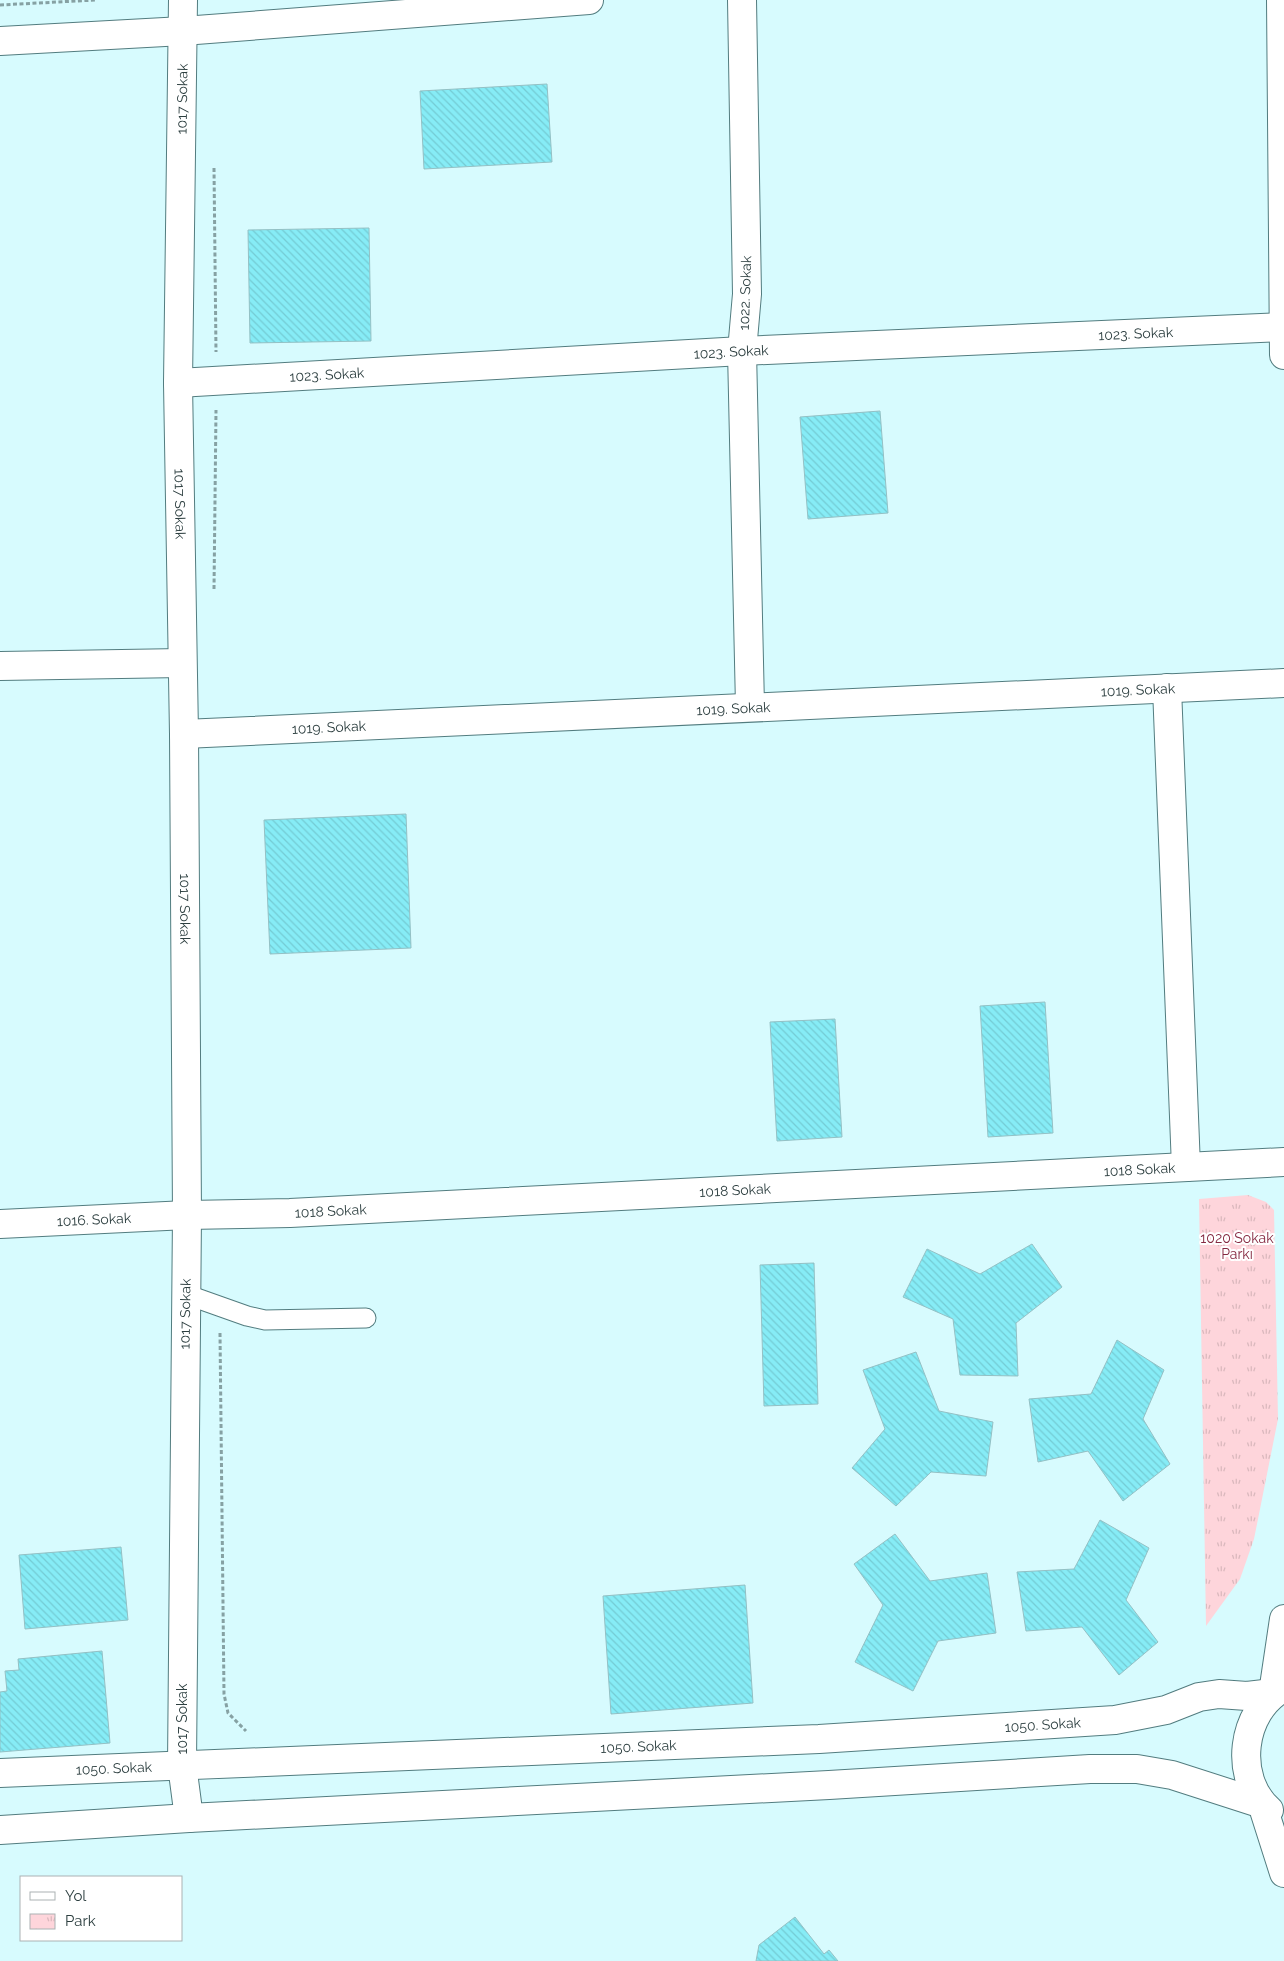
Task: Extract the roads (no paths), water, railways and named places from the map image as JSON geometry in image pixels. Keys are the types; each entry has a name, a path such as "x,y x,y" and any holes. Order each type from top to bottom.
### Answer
{"street":[{"name":"1017 Sokak","path":"183,0 178,383 184,734 187,1215 182,1765 189,1818"},
{"path":"0,41 183,31 589,0"},
{"name":"1022. Sokak","path":"742,0 747,294 742,351 750,706"},
{"path":"1281,0 1284,355"},
{"name":"1023. Sokak","path":"178,383 742,351 1283,327"},
{"path":"0,666 182,663"},
{"name":"1019. Sokak","path":"184,734 750,706 1284,683"},
{"path":"1167,688 1186,1167"},
{"name":"1018 Sokak","path":"187,1215 290,1213 1284,1162"},
{"name":"1016. Sokak","path":"0,1224 187,1215"},
{"path":"1284,1619 1279,1690 1251,1725 1245,1751 1248,1777 1262,1804 1284,1873"},
{"name":"1050. Sokak","path":"0,1774 819,1739 1115,1720 1166,1710 1199,1697 1220,1694 1247,1696 1279,1690"},
{"path":"0,1830 189,1818 1099,1769 1137,1769 1172,1775 1262,1804 1284,1821"}],"lane":[{"path":"185,1294 247,1316 265,1320 366,1318"}],"park label":[{"name":"1020 Sokak Parkı","path":"1237,1246"}]}
